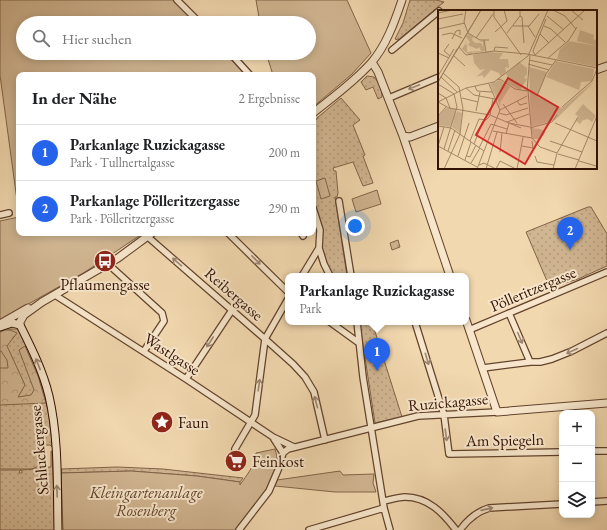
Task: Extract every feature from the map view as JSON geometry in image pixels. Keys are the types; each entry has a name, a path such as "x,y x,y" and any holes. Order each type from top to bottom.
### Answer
{"street":[{"path":"177,0 193,16"},
{"path":"316,111 372,62 384,43 402,0"},
{"path":"392,50 438,12"},
{"path":"236,60 247,72"},
{"path":"372,62 389,98 403,136 449,273"},
{"path":"597,70 607,66"},
{"path":"389,98 438,77"},
{"path":"403,136 410,137 438,126"},
{"path":"339,201 351,273"},
{"path":"0,215 9,213"},
{"path":"316,217 320,230 319,248 328,273"},
{"path":"0,327 12,323 20,325 24,315 42,302 108,264 149,236"},
{"name":"Reibergasse","path":"151,236 293,364 305,377 314,392 326,440"},
{"path":"231,236 285,289"},
{"path":"304,273 319,248"},
{"path":"108,264 162,313 164,321 144,351"},
{"name":"Pölleritzergasse","path":"469,330 607,272"},
{"name":"Wastlgasse","path":"55,295 144,351 273,437 294,447"},
{"path":"0,324 35,304 42,302"},
{"path":"235,449 252,423 255,415 265,339 285,304"},
{"path":"186,379 232,310"},
{"path":"509,313 530,362"},
{"name":"Schluckergasse","path":"20,325 33,352 49,395 55,427 58,530"},
{"path":"334,325 359,342"},
{"path":"357,325 371,427 384,508 390,530"},
{"path":"416,325 444,415"},
{"path":"468,325 497,412"},
{"path":"483,368 540,362 557,358 607,333"},
{"name":"Ruzickagasse","path":"283,453 294,447 418,416 497,412 607,403"},
{"name":"Am Spiegeln","path":"444,415 449,454 559,452"},
{"name":"Wastlgasse","path":"273,437 283,453"},
{"path":"595,451 607,451"},
{"path":"239,530 269,491 283,453"},
{"path":"384,501 404,497 423,500 440,511 456,530"},
{"path":"595,502 607,501"},
{"path":"460,530 471,516 479,511 489,508 559,504"},
{"path":"309,530 384,508"}],"green space":[{"path":"0,0 173,0 189,16 16,16 16,60 233,60 244,72 16,72 16,193 0,75"},
{"path":"256,0 347,0 371,53 352,74 316,104 316,72 272,72 268,60 316,60 316,16 259,16"},
{"path":"410,0 436,0 444,2 398,40 395,39 403,23"},
{"path":"367,76 374,77 376,79 381,89 382,97 378,99 373,87 366,90 361,82"},
{"path":"341,98 360,120 353,125 365,155 363,156 373,183 363,186 353,162 333,168 334,171 336,171 338,193 337,197 335,197 347,273 330,273 322,251 321,226 316,209 317,118"},
{"path":"325,178 330,196 321,199 316,181"},
{"path":"377,190 381,204 356,212 352,199"},
{"path":"591,207 607,234 607,266 578,279 550,288 526,232"},
{"path":"16,218 16,236 139,236 85,272 0,320 0,221"},
{"path":"398,240 400,247 392,250 390,243"},
{"path":"360,325 373,325 402,417 375,423"},
{"path":"11,329 21,329 42,386 49,415 52,447 50,445 39,445 39,466 32,469 0,469 0,332"},
{"path":"10,330 17,333 7,346 25,385 18,397 31,395 34,390 19,350 25,346 38,376 46,403 0,405 0,332"},
{"path":"0,351 7,360 8,368 0,368"},
{"name":"Kleingartenanlage Rosenberg","path":"275,449 277,459 271,481 257,503 235,530 63,530 61,473 131,471 197,476 240,482 240,485 252,467 256,453"},
{"path":"52,451 55,530 0,530 0,470 51,467"},
{"path":"117,467 163,469 243,478 240,482 197,476 131,471 61,473 61,469"},
{"path":"340,471 343,475 374,474 373,483 376,492 335,492 275,486 277,480"}],"place":[{"name":"Parkanlage Pölleritzergasse","path":"570,250"},
{"name":"Pflaumengasse","path":"105,261"},
{"name":"Parkanlage Ruzickagasse","path":"377,371"},
{"name":"Faun","path":"162,422"},
{"name":"Feinkost","path":"236,461"}]}
